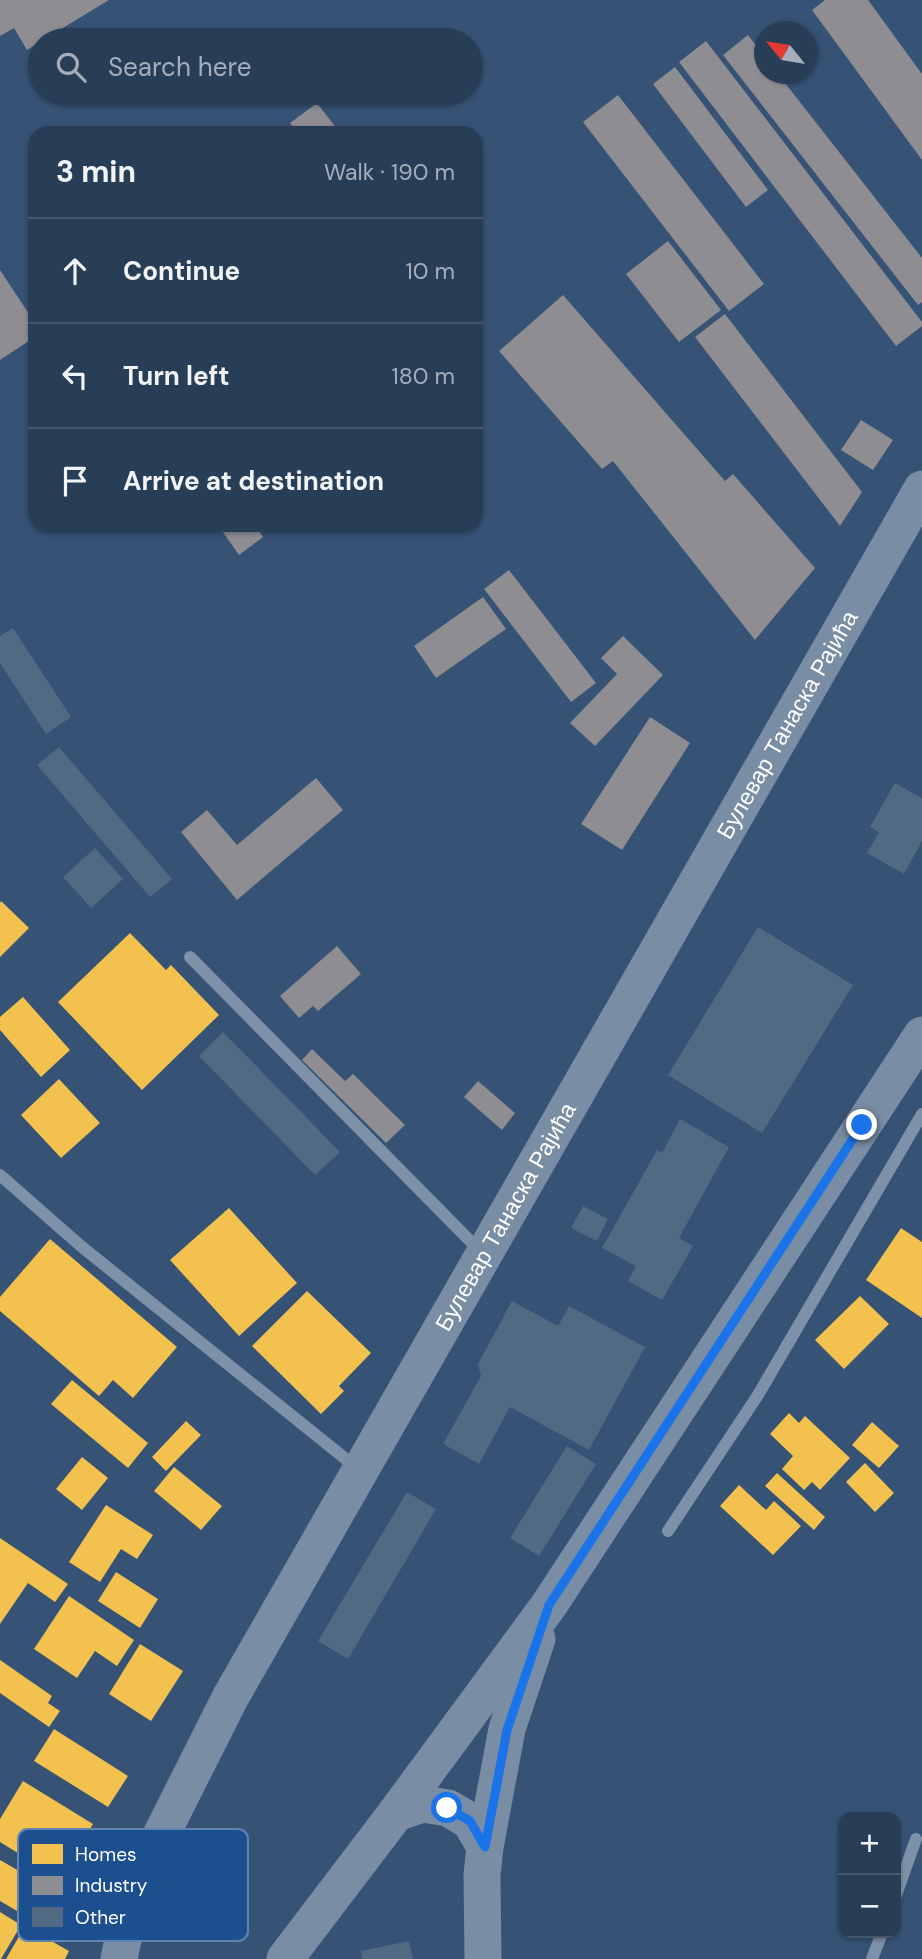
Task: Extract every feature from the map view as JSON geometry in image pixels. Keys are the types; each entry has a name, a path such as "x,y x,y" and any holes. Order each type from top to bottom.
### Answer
{"main road":[{"name":"Булевар Танаска Рајића","path":"165,1829 230,1698 922,489"},
{"path":"285,1959 549,1605 922,1035"},
{"path":"483,1959 482,1875 485,1847 507,1730 549,1605"},
{"path":"396,1813 423,1804 447,1808 470,1821 485,1847"},
{"name":"Булевар Танаска Рајића","path":"119,1959 123,1941"}],"lane":[{"path":"190,957 484,1255"},
{"path":"668,1531 758,1395 922,1114"},
{"path":"0,1175 82,1247 360,1471"},
{"path":"901,1881 916,1839"},
{"path":"872,1959 880,1938"}],"building: Homes":[{"path":"1,901 29,928 0,957 0,903"},
{"path":"130,933 166,970 171,965 219,1015 142,1090 58,1002"},
{"path":"23,997 70,1050 41,1077 0,1030 0,1017"},
{"path":"59,1079 100,1123 61,1158 21,1115"},
{"path":"229,1208 297,1283 239,1336 170,1260"},
{"path":"901,1228 922,1242 922,1318 866,1280"},
{"path":"50,1239 177,1347 133,1398 113,1380 99,1396 0,1311 0,1297"},
{"path":"307,1291 371,1353 339,1386 344,1391 321,1414 252,1346"},
{"path":"860,1296 889,1324 844,1369 815,1340"},
{"path":"72,1380 148,1443 128,1468 51,1404"},
{"path":"789,1413 799,1423 805,1416 850,1458 820,1490 812,1482 804,1490 782,1469 793,1456 770,1434"},
{"path":"186,1421 201,1435 166,1471 152,1457"},
{"path":"872,1422 899,1446 879,1468 852,1445"},
{"path":"82,1457 108,1478 82,1510 56,1489"},
{"path":"865,1463 894,1493 875,1512 846,1482"},
{"path":"174,1467 222,1506 201,1530 154,1491"},
{"path":"777,1473 825,1517 814,1530 765,1486"},
{"path":"739,1485 766,1510 774,1501 801,1526 773,1555 720,1506"},
{"path":"106,1505 153,1535 137,1559 121,1549 100,1582 69,1562"},
{"path":"0,1538 68,1584 55,1602 28,1583 0,1624"},
{"path":"116,1572 158,1599 140,1628 98,1601"},
{"path":"69,1596 134,1640 117,1666 95,1651 77,1678 34,1649"},
{"path":"140,1644 183,1671 151,1721 109,1694"},
{"path":"0,1660 52,1696 48,1703 60,1711 49,1727 0,1693"},
{"path":"54,1729 128,1776 108,1807 34,1761"},
{"path":"23,1781 93,1824 90,1829 18,1829 18,1853 0,1842 0,1819"},
{"path":"0,1860 18,1870 18,1912 0,1901"},
{"path":"0,1912 18,1923 18,1930 0,1959"},
{"path":"18,1938 18,1941 51,1941 69,1951 65,1959 6,1959"}],"building: Industry":[{"path":"0,0 109,0 63,28 28,28 27,50 14,28 0,36"},
{"path":"825,0 868,0 922,74 922,160 812,10"},
{"path":"748,35 754,43 754,84 786,84 922,258 922,302 918,305 723,55"},
{"path":"706,41 922,322 922,326 896,346 679,62"},
{"path":"675,67 768,190 746,207 653,84"},
{"path":"618,95 764,284 729,311 583,122"},
{"path":"314,105 319,105 335,126 292,126 290,123"},
{"path":"668,241 721,310 679,342 626,274"},
{"path":"0,270 28,312 28,342 0,360"},
{"path":"563,295 725,481 733,474 815,568 755,640 613,461 602,469 499,351"},
{"path":"725,314 862,492 840,526 695,337"},
{"path":"861,420 893,440 873,470 841,450"},
{"path":"223,532 260,532 263,537 239,555"},
{"path":"509,570 596,683 571,702 484,589"},
{"path":"483,597 506,629 436,678 414,646"},
{"path":"623,636 663,675 595,746 570,723 617,674 601,658"},
{"path":"650,717 690,743 622,850 581,824"},
{"path":"316,778 343,810 237,900 181,832 207,810 237,845"},
{"path":"337,946 361,974 318,1011 313,1006 299,1018 280,996"},
{"path":"312,1049 345,1081 353,1074 405,1125 386,1143 302,1060"},
{"path":"478,1081 515,1113 502,1130 464,1097"}],"building: Other":[{"path":"13,628 71,717 46,734 0,663 0,636"},
{"path":"59,747 172,879 150,897 37,765"},
{"path":"895,783 922,798 922,841 904,874 867,853 879,832 870,827"},
{"path":"95,848 123,879 91,908 63,877"},
{"path":"758,927 853,985 762,1133 668,1075"},
{"path":"223,1032 340,1152 315,1175 199,1056"},
{"path":"680,1119 729,1147 679,1238 693,1246 662,1300 628,1281 636,1266 602,1248 657,1150 662,1153"},
{"path":"583,1206 608,1219 597,1241 571,1228"},
{"path":"512,1301 558,1326 569,1306 645,1347 589,1450 510,1407 479,1464 443,1444 481,1376 478,1364"},
{"path":"567,1446 596,1464 539,1556 510,1538"},
{"path":"407,1492 436,1509 348,1659 318,1641"},
{"path":"409,1941 413,1959 362,1959 361,1951"}],"route":[{"path":"447,1808 470,1821 485,1847 507,1730 549,1605 862,1125"}]}
